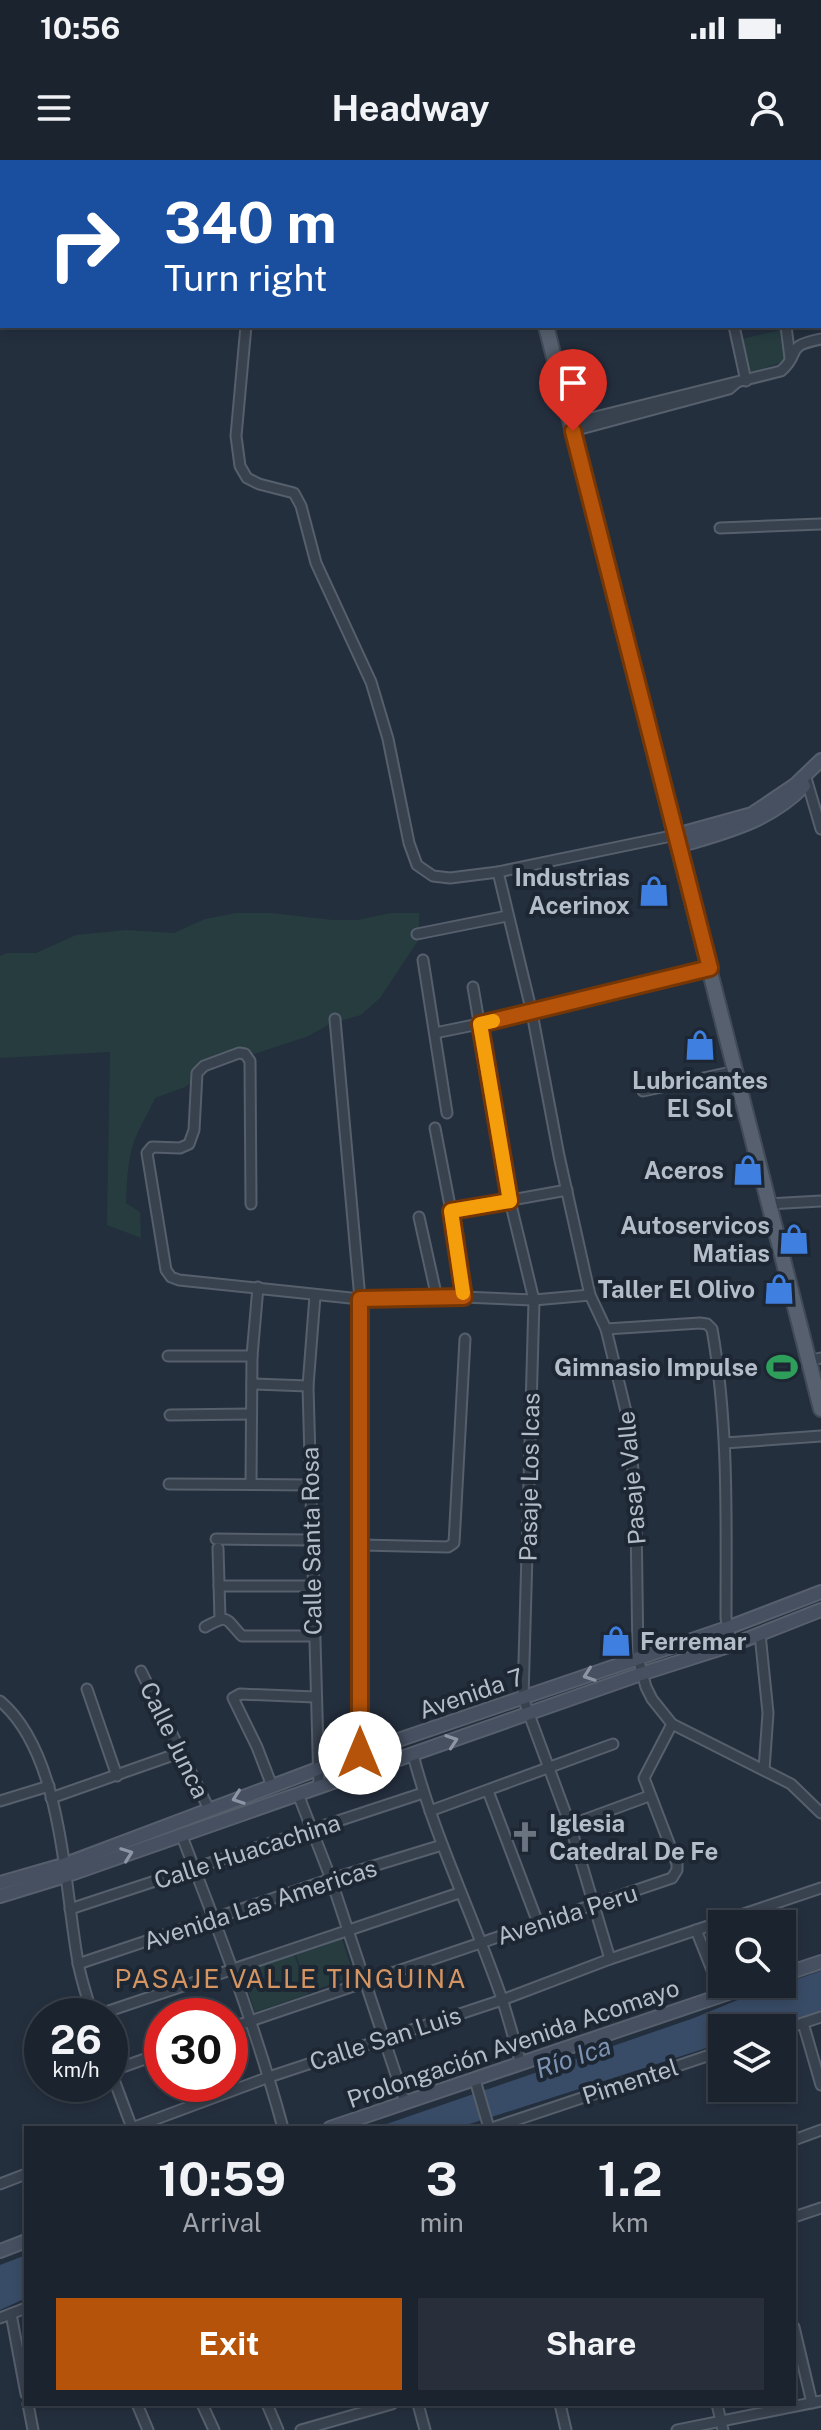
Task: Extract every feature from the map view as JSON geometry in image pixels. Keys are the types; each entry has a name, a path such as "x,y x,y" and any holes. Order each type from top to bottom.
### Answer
{"main road":[{"path":"547,328 768,1204 815,1359 821,1409"}],"street":[{"path":"246,328 236,436 240,466 247,478 294,493 301,506 316,563 371,682 388,739 409,843 417,865 433,876 450,878 677,840 752,814 821,770"},
{"path":"734,328 741,382"},
{"path":"786,328 790,358"},
{"path":"572,427 729,389 741,382 781,371 801,343 821,339"},
{"path":"720,528 821,524"},
{"path":"806,778 821,760"},
{"path":"806,778 818,810 821,829"},
{"name":"Pasaje Valle","path":"498,872 532,1013 590,1295 606,1329 630,1428 641,1674 652,1699 672,1724 791,1784 821,1813"},
{"path":"417,934 507,916"},
{"path":"423,960 447,1113"},
{"path":"435,1033 532,1013 710,968"},
{"name":"Pasaje Los Icas","path":"473,987 510,1201 534,1300 523,1698 570,1825 610,1959"},
{"path":"335,1019 360,1299 360,1753"},
{"path":"251,1204 250,1061 245,1054 239,1053 204,1066 197,1073 194,1130 189,1144 180,1148 152,1147 147,1153 166,1270 171,1277 360,1299 464,1297 534,1300 590,1295"},
{"path":"643,1091 736,1071"},
{"path":"435,1128 464,1297"},
{"path":"451,1211 567,1190"},
{"path":"768,1204 821,1201"},
{"path":"419,1217 437,1298"},
{"path":"251,1483 252,1356 258,1287"},
{"name":"Calle Santa Rosa","path":"315,1296 308,1386 316,1770 319,1786"},
{"path":"606,1329 700,1323 710,1326 721,1381 725,1443 727,1628 732,1645"},
{"path":"361,1545 448,1547 454,1543 465,1339"},
{"path":"168,1356 252,1356"},
{"path":"252,1384 308,1386"},
{"path":"170,1415 251,1414"},
{"path":"725,1443 821,1436"},
{"path":"169,1484 310,1485"},
{"path":"220,1619 217,1544 311,1540"},
{"path":"219,1586 313,1586"},
{"name":"Avenida 7","path":"0,1896 209,1809 360,1753 727,1628 821,1592"},
{"name":"Avenida 7","path":"0,1883 64,1870 181,1834 732,1645 821,1610"},
{"path":"205,1627 220,1619 231,1620 238,1632 246,1637 314,1636"},
{"path":"760,1634 768,1713 764,1770"},
{"name":"Calle Junca","path":"141,1671 209,1809"},
{"path":"87,1689 117,1776"},
{"path":"272,1786 233,1698 240,1694 315,1697"},
{"path":"0,1701 25,1733 49,1786 78,1964 88,1998"},
{"path":"570,1825 649,1796 645,1785 646,1772 672,1724"},
{"path":"430,1811 613,1744"},
{"path":"51,1798 179,1753"},
{"path":"413,1755 423,1793 459,1893 502,2000 521,2064"},
{"path":"0,1801 49,1786"},
{"path":"488,1791 538,1923"},
{"name":"Calle Huacachina","path":"70,1909 423,1793"},
{"path":"298,1794 331,1879 405,2102"},
{"name":"Avenida Peru","path":"248,2022 668,1880 675,1875 677,1864 649,1796"},
{"path":"181,1834 251,2021 282,2126"},
{"name":"Avenida Las Americas","path":"78,1964 442,1845"},
{"name":"Calle San Luis","path":"137,2126 269,2077 502,2000 610,1959 821,1888"},
{"path":"128,2005 459,1893"},
{"path":"696,1930 708,1960"},
{"path":"796,1970 821,1962"},
{"name":"Prolongación Avenida Acomayo","path":"336,2126 405,2102 476,2084 521,2064 713,1998"},
{"path":"796,2025 821,2017"},
{"path":"803,2023 821,2085"},
{"name":"Pimentel","path":"489,2126 708,2056"},
{"path":"476,2084 489,2126"},
{"path":"122,2102 131,2126"},
{"path":"796,2139 821,2130"},
{"path":"0,2184 24,2175"},
{"path":"796,2216 821,2208"},
{"path":"0,2251 24,2242"},
{"path":"0,2318 24,2309"},
{"path":"11,2314 24,2371"},
{"path":"677,2430 722,2426 816,2402 796,2334"},
{"path":"28,2406 33,2430"},
{"path":"138,2406 148,2430"},
{"path":"203,2406 214,2430"},
{"path":"268,2406 278,2430"},
{"path":"301,2430 385,2406"},
{"path":"419,2406 425,2430"},
{"path":"560,2406 566,2430"},
{"path":"717,2406 722,2426"}],"green space":[{"path":"781,330 786,361 749,373 741,339"},
{"path":"236,913 357,920 391,913 419,913 419,939 380,998 361,1015 217,1066 185,1087 155,1098 135,1140 128,1174 126,1203 140,1212 141,1238 107,1225 110,1052 0,1058 0,956 7,953 36,953 76,935 126,930 174,933 205,919"},
{"path":"342,1939 354,1976 309,1992 296,1955"},
{"path":"294,1954 308,1994 255,2012 242,1972"}],"water":[{"name":"Río Ica","path":"821,1971 821,2011 796,2019 796,2014 708,2014 708,2047 463,2126 381,2126 694,2018 742,1998 796,1998 796,1979"},
{"path":"24,2256 24,2299 0,2310 0,2265"}],"slow traffic":[{"path":"463,1293 451,1211 510,1201 480,1024 493,1021"}],"place":[{"name":"Industrias Acerinox","path":"654,891"},
{"name":"Lubricantes El Sol","path":"700,1045"},
{"name":"Aceros","path":"748,1170"},
{"name":"Autoservicos Matias","path":"794,1239"},
{"name":"Taller El Olivo","path":"779,1289"},
{"name":"Gimnasio Impulse","path":"782,1367"},
{"name":"Ferremar","path":"616,1641"},
{"name":"Iglesia Catedral De Fe","path":"525,1837"}],"district":[{"name":"PASAJE VALLE TINGUINA","path":"291,1978"}],"route":[{"path":"360,1753 360,1299 464,1297 451,1211 510,1201 480,1024 710,968 573,431"}]}
